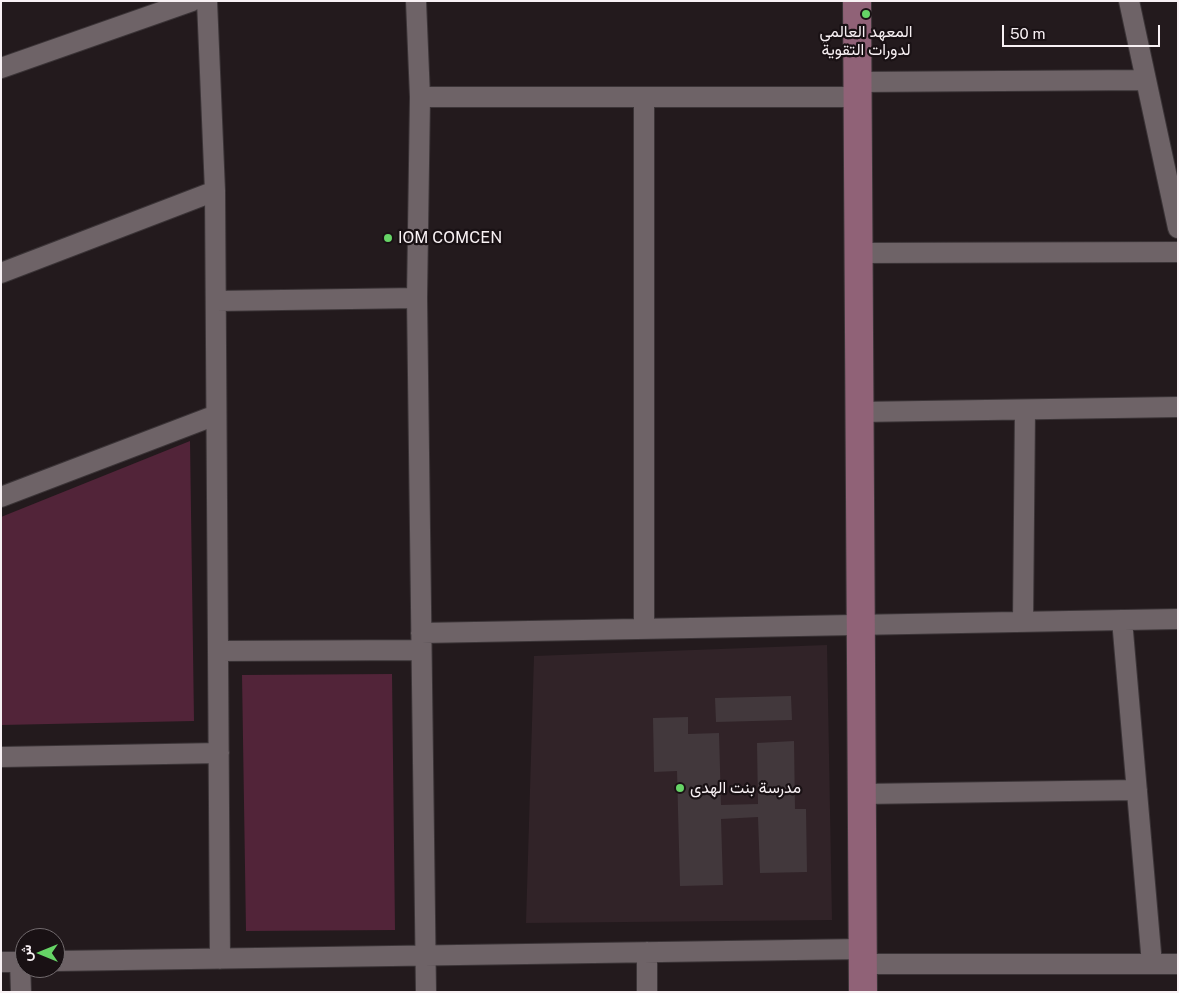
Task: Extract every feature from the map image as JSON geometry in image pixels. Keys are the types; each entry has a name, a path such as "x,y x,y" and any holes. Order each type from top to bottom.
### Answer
{"street":[{"path":"1,68 192,1"},
{"path":"207,1 215,191 220,959"},
{"path":"416,1 420,97 417,298 426,992"},
{"path":"857,1 863,992"},
{"path":"1128,1 1178,228"},
{"path":"420,97 644,98 1146,80"},
{"path":"644,98 644,629"},
{"path":"1,273 215,191"},
{"path":"858,254 1178,252"},
{"path":"216,301 417,298"},
{"path":"859,412 1178,407"},
{"path":"1023,622 1025,410"},
{"path":"1,497 216,415"},
{"path":"218,651 644,629 1178,619"},
{"path":"1122,620 1152,964"},
{"path":"1,757 219,753"},
{"path":"862,794 1137,790"},
{"path":"647,952 647,992"},
{"path":"65,961 647,952 1178,964"},
{"path":"19,978 21,992"}],"shaded area":[{"path":"190,441 194,721 1,725 1,517"},
{"name":"مدرسة بنت الهدی","path":"827,645 832,920 526,923 534,656"},
{"path":"392,674 395,930 246,931 242,675"}],"building":[{"path":"791,696 792,720 716,722 715,698"},
{"path":"688,717 688,734 719,733 721,805 758,804 757,743 794,741 795,809 806,809 807,872 760,873 758,817 721,819 723,885 680,886 677,771 654,772 653,718"}],"place":[{"name":"المعهد العالمي لدورات التقوية","path":"866,14"},
{"name":"IOM COMCEN","path":"388,238"},
{"name":"مدرسة بنت الهدی","path":"680,788"}]}
